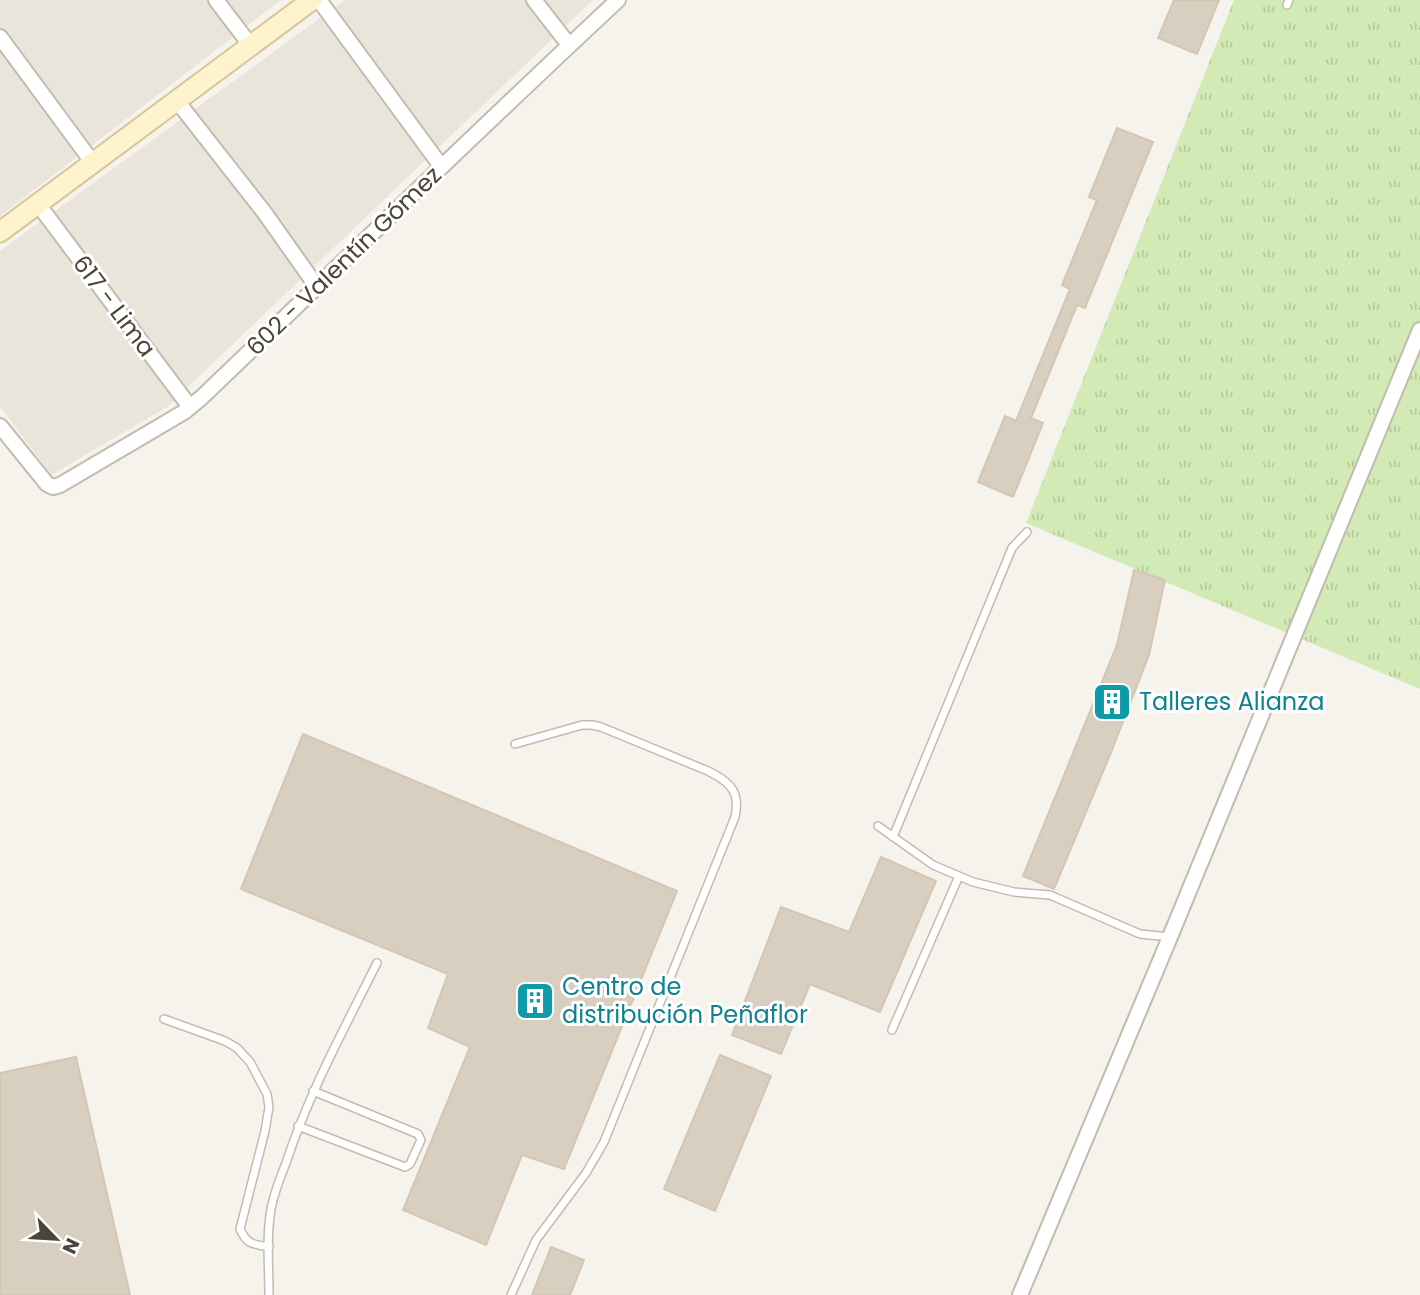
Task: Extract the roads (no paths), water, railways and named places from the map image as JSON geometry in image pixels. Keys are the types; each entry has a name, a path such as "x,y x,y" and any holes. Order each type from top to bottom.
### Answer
{"main road":[{"path":"0,232 312,0"}],"street":[{"path":"216,0 251,46"},
{"path":"319,0 441,166"},
{"path":"534,0 569,45"},
{"name":"602 - Valentín Gómez","path":"0,426 47,484 53,487 190,407 618,0"},
{"path":"0,37 93,163"},
{"path":"177,101 264,212 317,287"},
{"name":"617 - Lima","path":"38,204 190,407"},
{"path":"1020,1295 1420,330"}],"lane":[{"path":"893,837 1012,548 1027,532"},
{"path":"511,1295 536,1240 586,1174 604,1142 735,817 737,800 723,778 601,727 582,725 515,744"},
{"path":"878,826 933,865 973,882 1014,892 1050,895 1140,934 1170,937"},
{"path":"892,1030 959,876"},
{"path":"269,1295 271,1209 298,1126 377,963"},
{"path":"164,1019 237,1048 250,1062 267,1094 269,1107 265,1131 240,1229 244,1240 269,1247"},
{"path":"298,1126 405,1167 410,1164 421,1140 418,1134 313,1091"}],"place":[{"name":"Talleres Alianza","path":"1112,702"},
{"name":"Centro de distribución Peñaflor","path":"535,1001"}]}
